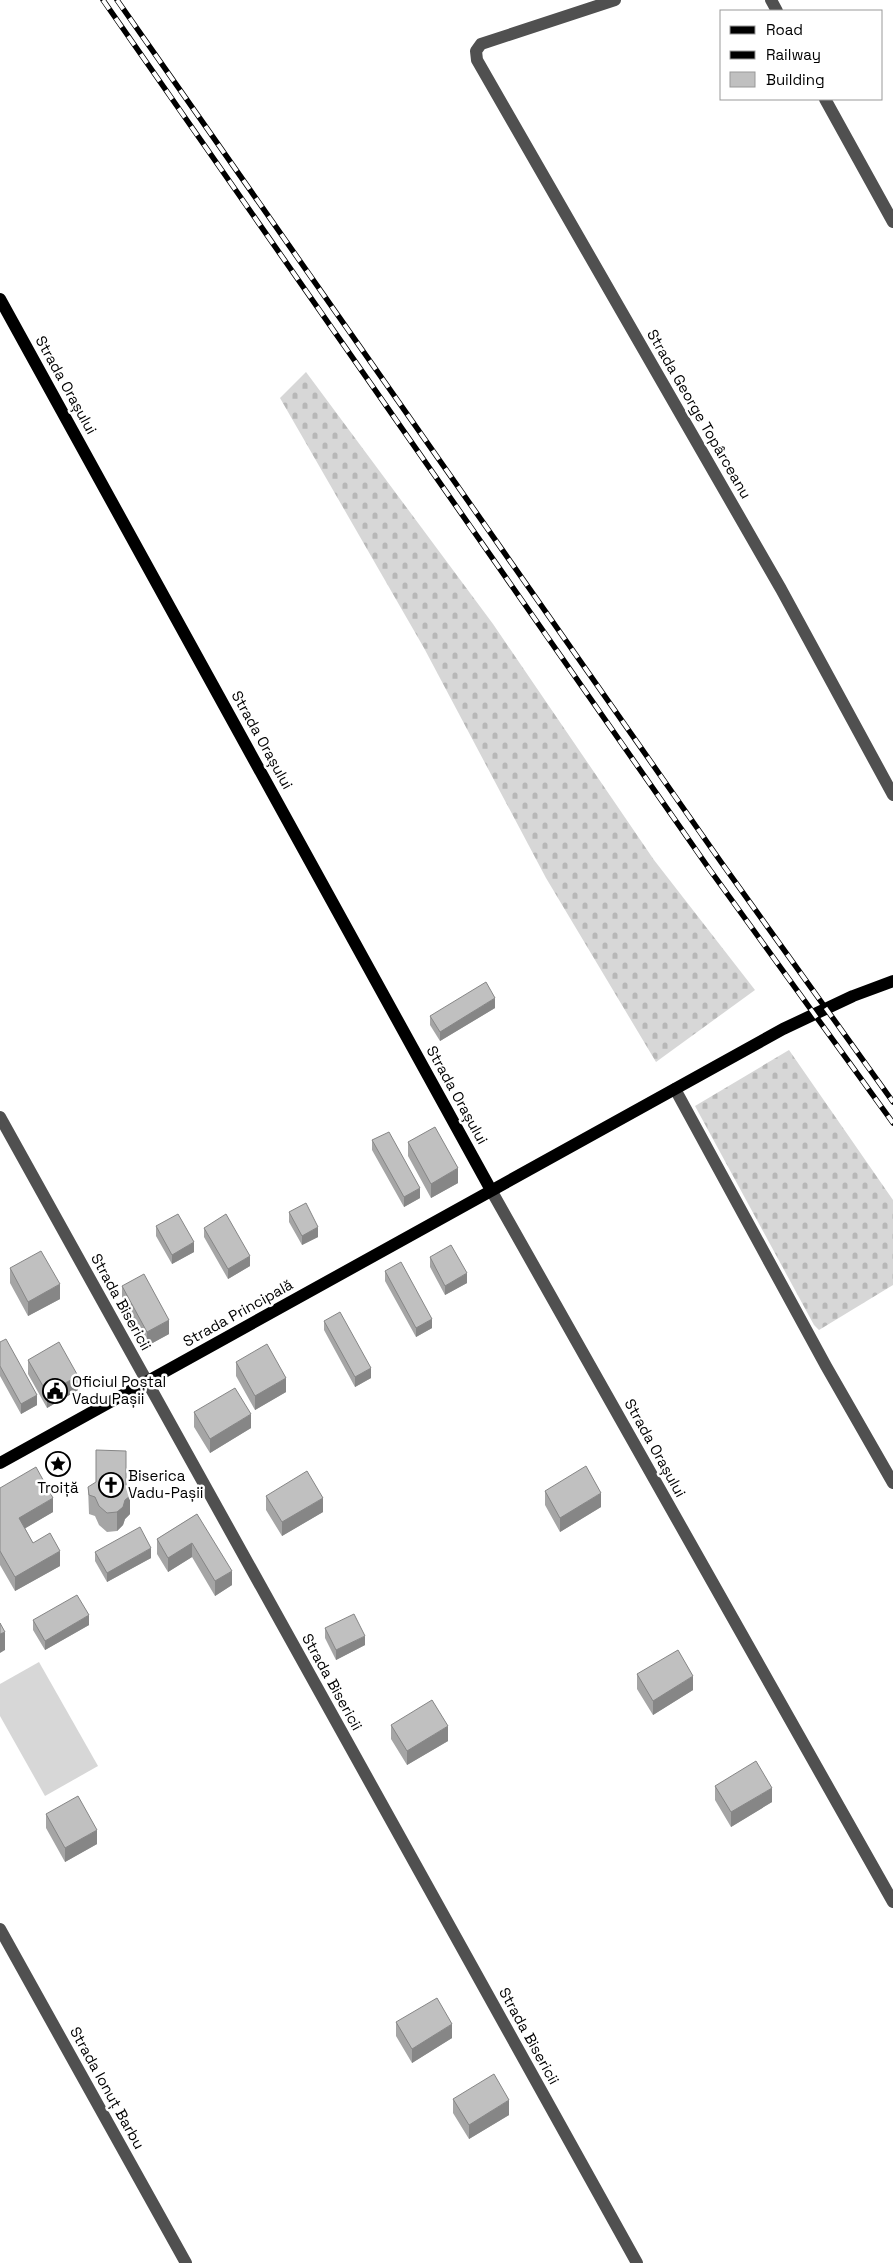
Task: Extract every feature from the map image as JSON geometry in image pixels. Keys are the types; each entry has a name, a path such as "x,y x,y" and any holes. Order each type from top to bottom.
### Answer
{"main road":[{"name":"Strada Orașului","path":"0,299 491,1190"},
{"name":"Strada Principală","path":"0,1463 783,1029 853,996 893,981"}],"street":[{"name":"Strada George Topârceanu","path":"615,0 481,44 476,51 482,69 781,589 893,795"},
{"path":"826,100 893,222"},
{"path":"675,1089 826,1366 893,1483"},
{"name":"Strada Bisericii","path":"0,1117 637,2263"},
{"name":"Strada Orașului","path":"491,1190 893,1902"},
{"name":"Strada Ionuț Barbu","path":"0,1929 186,2263"}],"green space":[{"path":"306,372 493,624 654,860 755,990 656,1062 546,878 424,648 280,398"},
{"path":"789,1050 893,1200 893,1285 819,1330 814,1325 695,1106"},
{"path":"39,1662 98,1766 45,1796 0,1716 0,1684"}],"building":[{"path":"486,982 495,998 440,1032 430,1016"},
{"path":"435,1127 458,1168 431,1184 408,1142"},
{"path":"389,1132 420,1188 404,1197 372,1140"},
{"path":"306,1203 318,1227 302,1236 289,1212"},
{"path":"178,1214 194,1242 172,1255 156,1226"},
{"path":"226,1214 250,1256 228,1269 204,1228"},
{"path":"451,1245 467,1273 445,1286 430,1257"},
{"path":"41,1251 60,1284 28,1302 10,1268"},
{"path":"401,1262 432,1319 416,1328 385,1271"},
{"path":"144,1274 169,1320 147,1332 122,1286"},
{"path":"340,1312 371,1368 355,1377 324,1321"},
{"path":"6,1339 37,1395 21,1404 0,1366 0,1342"},
{"path":"59,1342 78,1376 47,1393 28,1360"},
{"path":"267,1344 286,1378 255,1396 236,1362"},
{"path":"235,1388 251,1414 210,1439 194,1412"},
{"name":"Biserica Vadu-Pașii","path":"96,1450 126,1451 126,1485 130,1488 130,1496 125,1500 123,1507 117,1512 107,1513 99,1506 95,1497 89,1495 88,1487 96,1482"},
{"path":"586,1466 601,1493 560,1518 545,1491"},
{"path":"36,1467 53,1498 19,1518 33,1543 50,1533 60,1551 15,1577 0,1551 0,1488"},
{"path":"307,1471 323,1498 282,1522 266,1496"},
{"path":"197,1514 232,1571 215,1581 192,1543 168,1558 157,1539"},
{"path":"140,1527 151,1548 107,1573 95,1552"},
{"path":"77,1595 89,1615 45,1641 33,1620"},
{"path":"354,1614 365,1636 336,1650 325,1628"},
{"path":"0,1623 5,1632 0,1634"},
{"path":"678,1650 693,1676 653,1701 637,1674"},
{"path":"432,1700 448,1726 407,1751 391,1725"},
{"path":"756,1761 772,1788 731,1812 715,1786"},
{"path":"78,1796 97,1830 65,1848 46,1814"},
{"path":"437,1998 452,2024 412,2049 396,2022"},
{"path":"494,2074 509,2100 469,2125 453,2099"}],"railway":[{"path":"103,0 710,870 893,1123"},
{"path":"117,0 721,862 893,1102"}],"place":[{"name":"Oficiul Poștal Vadu Pașii","path":"55,1391"},
{"name":"Troiță","path":"58,1464"},
{"name":"Biserica Vadu-Pașii","path":"111,1485"}]}
